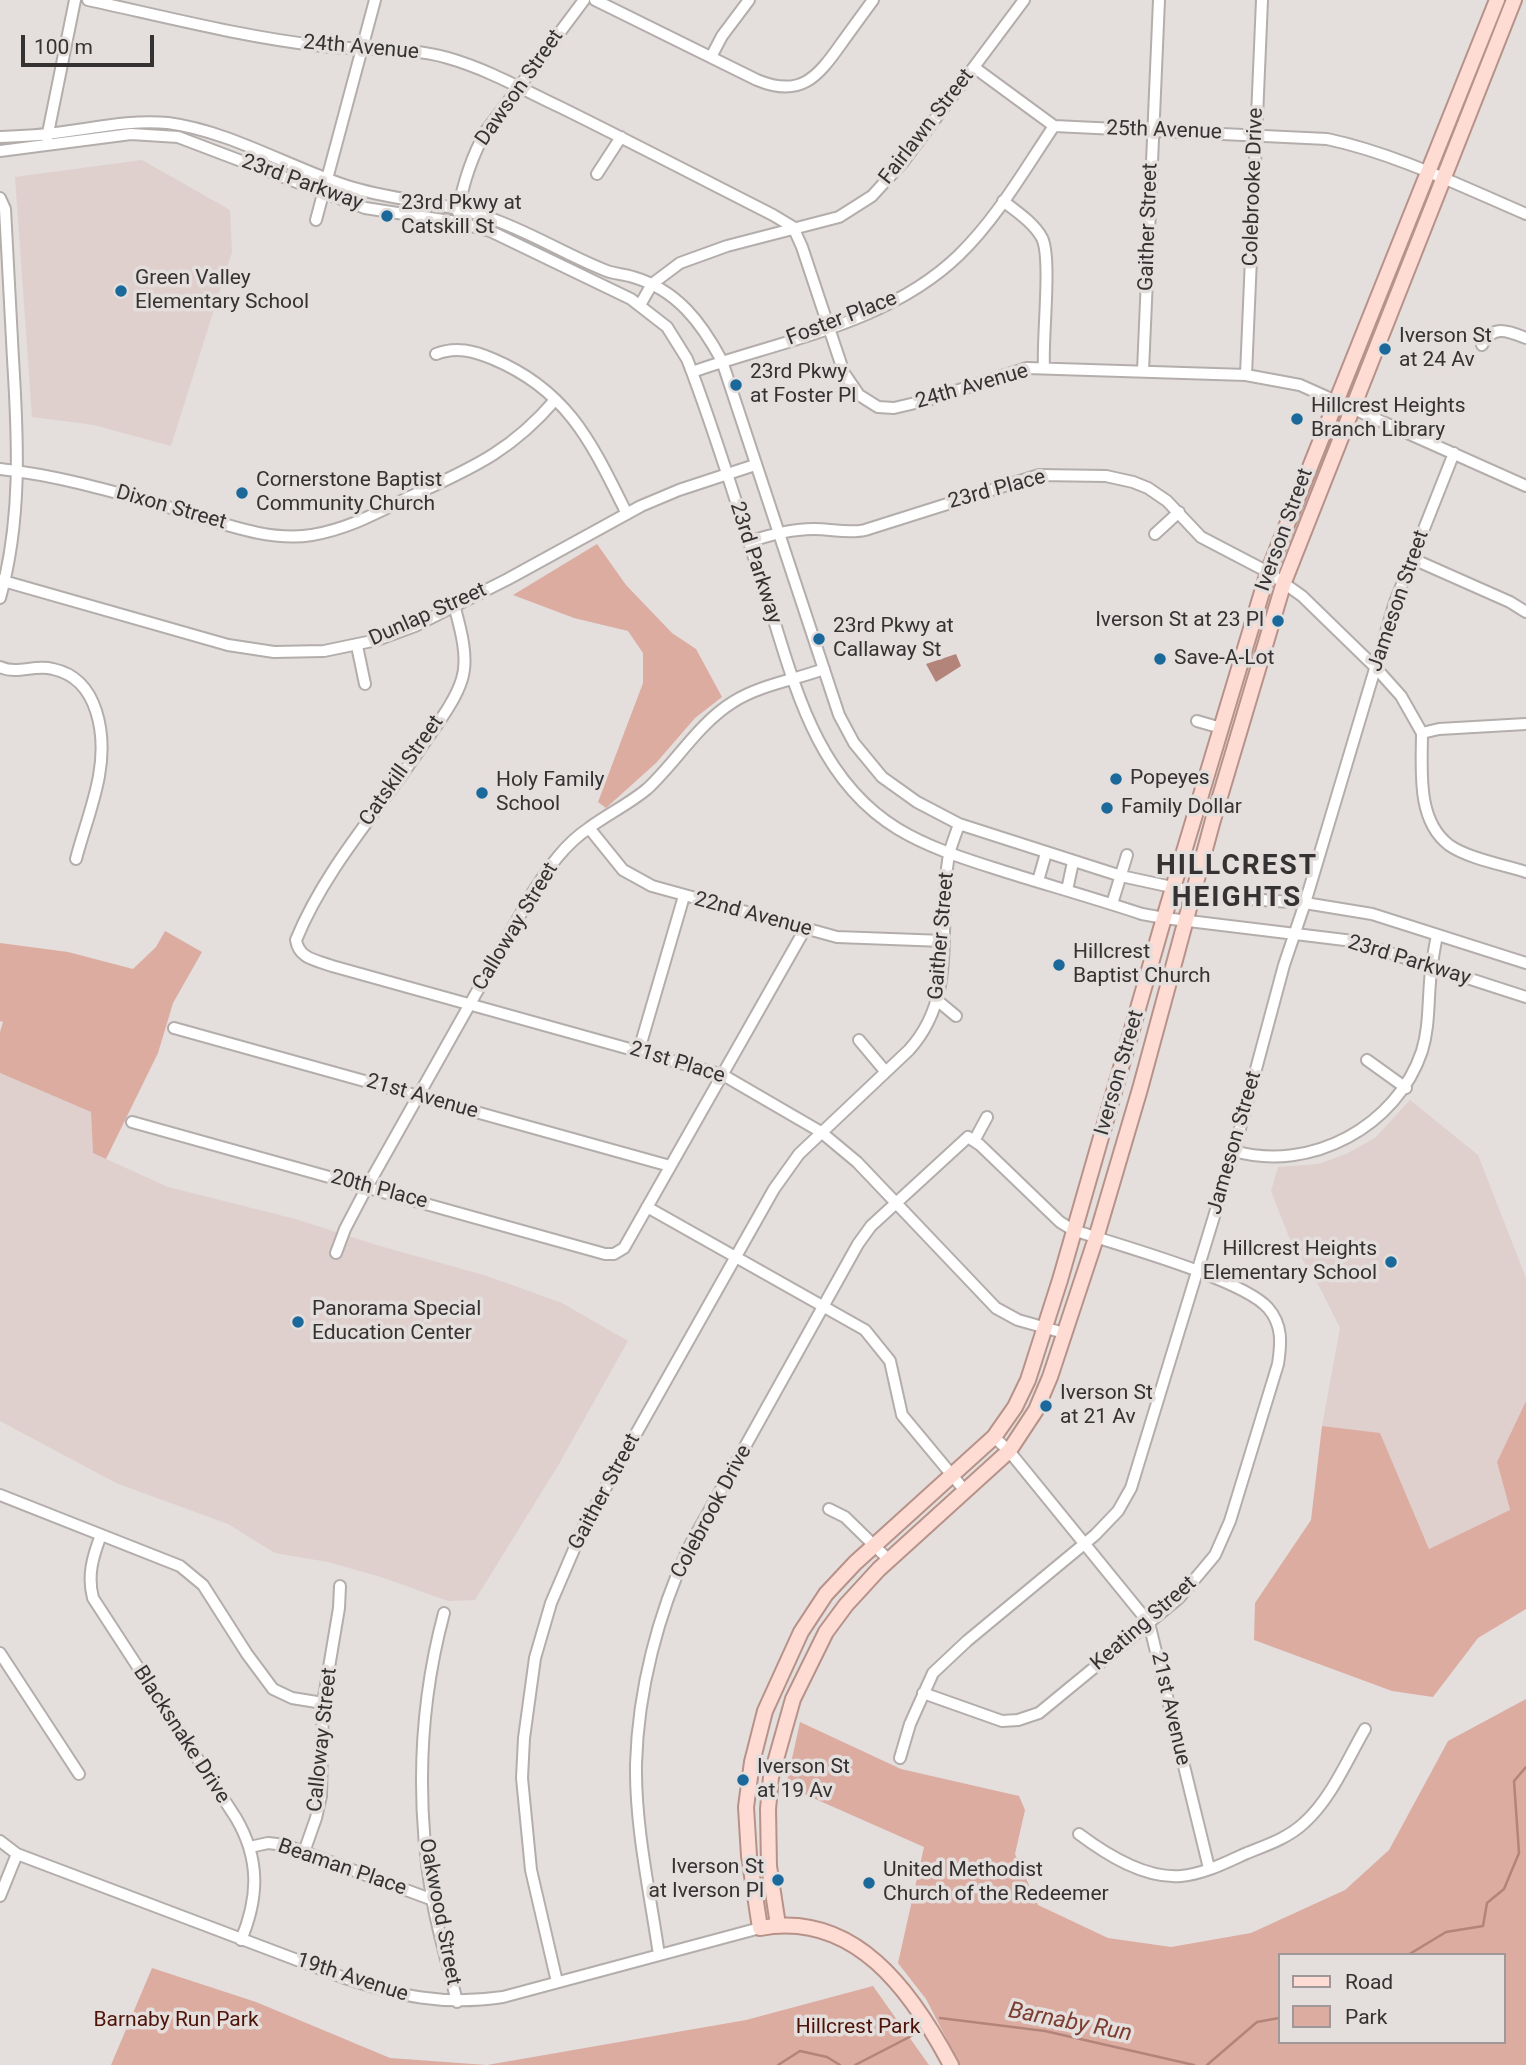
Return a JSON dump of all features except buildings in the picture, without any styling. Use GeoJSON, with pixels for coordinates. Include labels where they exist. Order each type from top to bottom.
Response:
{"type":"FeatureCollection","features":[{"type":"Feature","properties":{"kind":"main road","name":"Iverson Street"},"geometry":{"type":"LineString","coordinates":[[778,1924],[769,1866],[768,1810],[771,1777],[786,1721],[801,1681],[826,1632],[855,1594],[1009,1451],[1036,1410],[1050,1377],[1096,1238],[1284,582],[1351,408],[1497,0]]}},
{"type":"Feature","properties":{"kind":"main road","name":"Iverson Street"},"geometry":{"type":"LineString","coordinates":[[760,1928],[749,1856],[746,1807],[752,1762],[765,1711],[787,1658],[812,1614],[840,1578],[994,1437],[1015,1407],[1023,1389],[1045,1328],[1268,572],[1334,401],[1514,0]]}},
{"type":"Feature","properties":{"kind":"main road"},"geometry":{"type":"LineString","coordinates":[[760,1928],[778,1924],[800,1925],[834,1936],[882,1965],[912,2000],[951,2065]]}},
{"type":"Feature","properties":{"kind":"street"},"geometry":{"type":"LineString","coordinates":[[46,146],[75,0]]}},
{"type":"Feature","properties":{"kind":"street","name":"24th Avenue"},"geometry":{"type":"LineString","coordinates":[[88,0],[323,47],[362,47],[447,57],[518,87],[621,137],[793,227],[850,384],[862,398],[878,407],[909,405],[1013,372],[1044,367],[1246,375],[1300,385],[1526,486]]}},
{"type":"Feature","properties":{"kind":"street"},"geometry":{"type":"LineString","coordinates":[[316,220],[374,0]]}},
{"type":"Feature","properties":{"kind":"street","name":"Dawson Street"},"geometry":{"type":"LineString","coordinates":[[456,222],[476,149],[518,87],[584,0]]}},
{"type":"Feature","properties":{"kind":"street"},"geometry":{"type":"LineString","coordinates":[[595,0],[746,75],[775,87],[789,88],[813,79],[823,69],[873,0]]}},
{"type":"Feature","properties":{"kind":"street"},"geometry":{"type":"LineString","coordinates":[[711,57],[722,36],[749,0]]}},
{"type":"Feature","properties":{"kind":"street","name":"Fairlawn Street"},"geometry":{"type":"LineString","coordinates":[[652,284],[666,272],[692,258],[793,227],[839,217],[872,196],[904,162],[1024,0]]}},
{"type":"Feature","properties":{"kind":"street","name":"Gaither Street"},"geometry":{"type":"LineString","coordinates":[[1143,371],[1159,0]]}},
{"type":"Feature","properties":{"kind":"street","name":"Colebrooke Drive"},"geometry":{"type":"LineString","coordinates":[[1246,375],[1262,0]]}},
{"type":"Feature","properties":{"kind":"street"},"geometry":{"type":"LineString","coordinates":[[975,68],[1055,125]]}},
{"type":"Feature","properties":{"kind":"street","name":"23rd Parkway"},"geometry":{"type":"LineString","coordinates":[[0,137],[48,134],[124,123],[151,122],[189,126],[371,193],[458,208],[515,227],[608,272],[632,276],[652,284],[672,295],[694,316],[722,361],[843,723],[874,768],[898,790],[959,824],[1121,876],[1174,889],[1258,901],[1305,903],[1372,914],[1526,963]]}},
{"type":"Feature","properties":{"kind":"street","name":"25th Avenue"},"geometry":{"type":"LineString","coordinates":[[1055,125],[1255,134],[1337,141],[1435,176],[1526,214]]}},
{"type":"Feature","properties":{"kind":"street","name":"Foster Place"},"geometry":{"type":"LineString","coordinates":[[692,372],[829,327],[891,303],[924,284],[960,254],[1003,201],[1055,125]]}},
{"type":"Feature","properties":{"kind":"street","name":"23rd Parkway"},"geometry":{"type":"LineString","coordinates":[[0,151],[131,134],[178,136],[365,208],[456,222],[490,231],[640,305],[667,327],[692,372],[793,681],[814,736],[826,757],[856,796],[898,829],[949,854],[1164,918],[1353,941],[1526,996]]}},
{"type":"Feature","properties":{"kind":"street"},"geometry":{"type":"LineString","coordinates":[[597,174],[621,137]]}},
{"type":"Feature","properties":{"kind":"street"},"geometry":{"type":"LineString","coordinates":[[0,198],[5,209],[18,430],[18,471],[12,531],[0,598]]}},
{"type":"Feature","properties":{"kind":"street"},"geometry":{"type":"LineString","coordinates":[[1003,201],[1040,233],[1045,244],[1044,367]]}},
{"type":"Feature","properties":{"kind":"street"},"geometry":{"type":"LineString","coordinates":[[640,305],[652,284]]}},
{"type":"Feature","properties":{"kind":"street"},"geometry":{"type":"LineString","coordinates":[[1482,345],[1487,336],[1496,330],[1526,338]]}},
{"type":"Feature","properties":{"kind":"street"},"geometry":{"type":"LineString","coordinates":[[436,354],[448,349],[479,353],[511,366],[535,381],[580,425],[628,513]]}},
{"type":"Feature","properties":{"kind":"street"},"geometry":{"type":"LineString","coordinates":[[0,360],[13,359]]}},
{"type":"Feature","properties":{"kind":"street","name":"Dixon Street"},"geometry":{"type":"LineString","coordinates":[[0,469],[61,477],[245,529],[282,536],[310,536],[359,523],[457,475],[513,442],[532,426],[555,400]]}},
{"type":"Feature","properties":{"kind":"street","name":"Jameson Street"},"geometry":{"type":"LineString","coordinates":[[900,1758],[923,1693],[933,1674],[947,1658],[1110,1521],[1131,1488],[1234,1151],[1294,935],[1395,602],[1454,453]]}},
{"type":"Feature","properties":{"kind":"street","name":"Dunlap Street"},"geometry":{"type":"LineString","coordinates":[[2,580],[249,650],[303,653],[356,646],[415,626],[628,513],[678,490],[755,465]]}},
{"type":"Feature","properties":{"kind":"street","name":"23rd Place"},"geometry":{"type":"LineString","coordinates":[[748,542],[778,532],[808,529],[849,532],[865,530],[1039,475],[1106,476],[1149,488],[1180,512],[1201,537],[1268,572],[1302,596],[1375,667],[1408,705],[1422,733],[1423,793],[1431,819],[1448,844],[1526,872]]}},
{"type":"Feature","properties":{"kind":"street"},"geometry":{"type":"LineString","coordinates":[[1155,534],[1180,512]]}},
{"type":"Feature","properties":{"kind":"street"},"geometry":{"type":"LineString","coordinates":[[1413,559],[1510,602],[1526,612]]}},
{"type":"Feature","properties":{"kind":"street","name":"Catskill Street"},"geometry":{"type":"LineString","coordinates":[[302,927],[350,846],[411,762],[457,691],[464,672],[464,658],[454,605]]}},
{"type":"Feature","properties":{"kind":"street"},"geometry":{"type":"LineString","coordinates":[[356,646],[365,684]]}},
{"type":"Feature","properties":{"kind":"street"},"geometry":{"type":"LineString","coordinates":[[0,667],[13,672],[52,668],[78,682],[93,698],[102,759],[76,859]]}},
{"type":"Feature","properties":{"kind":"street","name":"Calloway Street"},"geometry":{"type":"LineString","coordinates":[[336,1253],[345,1229],[469,1005],[546,873],[571,842],[646,789],[719,712],[750,692],[793,681],[824,669]]}},
{"type":"Feature","properties":{"kind":"street"},"geometry":{"type":"LineString","coordinates":[[1197,721],[1221,728]]}},
{"type":"Feature","properties":{"kind":"street"},"geometry":{"type":"LineString","coordinates":[[1422,733],[1439,729],[1526,724]]}},
{"type":"Feature","properties":{"kind":"street","name":"Gaither Street"},"geometry":{"type":"LineString","coordinates":[[557,1982],[531,1870],[522,1778],[524,1738],[535,1658],[551,1603],[584,1527],[785,1171],[821,1132],[920,1038],[932,1017],[941,985],[949,854],[959,824]]}},
{"type":"Feature","properties":{"kind":"street","name":"22nd Avenue"},"geometry":{"type":"LineString","coordinates":[[589,828],[623,870],[652,886],[805,929],[854,939],[944,941]]}},
{"type":"Feature","properties":{"kind":"street"},"geometry":{"type":"LineString","coordinates":[[1038,881],[1046,853]]}},
{"type":"Feature","properties":{"kind":"street"},"geometry":{"type":"LineString","coordinates":[[1112,904],[1128,855]]}},
{"type":"Feature","properties":{"kind":"street"},"geometry":{"type":"LineString","coordinates":[[1067,890],[1073,862]]}},
{"type":"Feature","properties":{"kind":"street"},"geometry":{"type":"LineString","coordinates":[[639,1050],[684,896]]}},
{"type":"Feature","properties":{"kind":"street","name":"21st Place"},"geometry":{"type":"LineString","coordinates":[[302,927],[296,943],[300,953],[306,957],[723,1075],[821,1132],[857,1162],[996,1308],[1018,1320],[1064,1333]]}},
{"type":"Feature","properties":{"kind":"street"},"geometry":{"type":"LineString","coordinates":[[805,929],[647,1207],[863,1328],[881,1348],[893,1370],[897,1401],[902,1415],[966,1492]]}},
{"type":"Feature","properties":{"kind":"street"},"geometry":{"type":"LineString","coordinates":[[1234,1151],[1252,1156],[1304,1154],[1349,1137],[1382,1114],[1406,1088],[1422,1052],[1426,1034],[1431,965],[1437,935]]}},
{"type":"Feature","properties":{"kind":"street"},"geometry":{"type":"LineString","coordinates":[[937,1001],[956,1016]]}},
{"type":"Feature","properties":{"kind":"street","name":"21st Avenue"},"geometry":{"type":"LineString","coordinates":[[174,1028],[670,1166]]}},
{"type":"Feature","properties":{"kind":"street"},"geometry":{"type":"LineString","coordinates":[[859,1040],[885,1072]]}},
{"type":"Feature","properties":{"kind":"street"},"geometry":{"type":"LineString","coordinates":[[1367,1060],[1406,1088]]}},
{"type":"Feature","properties":{"kind":"street","name":"Colebrook Drive"},"geometry":{"type":"LineString","coordinates":[[659,1955],[640,1820],[636,1766],[639,1719],[648,1667],[678,1569],[858,1244],[896,1202],[971,1138],[987,1117]]}},
{"type":"Feature","properties":{"kind":"street","name":"20th Place"},"geometry":{"type":"LineString","coordinates":[[132,1122],[605,1254],[614,1254],[624,1248],[647,1207]]}},
{"type":"Feature","properties":{"kind":"street"},"geometry":{"type":"LineString","coordinates":[[971,1138],[1060,1222],[1073,1230],[1196,1272]]}},
{"type":"Feature","properties":{"kind":"street","name":"Keating Street"},"geometry":{"type":"LineString","coordinates":[[923,1693],[995,1719],[1008,1721],[1039,1713],[1179,1598],[1215,1555],[1230,1521],[1274,1376],[1281,1344],[1280,1331],[1268,1307],[1248,1293],[1196,1272]]}},
{"type":"Feature","properties":{"kind":"street","name":"21st Avenue"},"geometry":{"type":"LineString","coordinates":[[994,1437],[1009,1451],[1149,1623],[1209,1868]]}},
{"type":"Feature","properties":{"kind":"street"},"geometry":{"type":"LineString","coordinates":[[0,1495],[172,1561],[188,1571],[203,1585],[272,1689],[292,1698],[323,1703]]}},
{"type":"Feature","properties":{"kind":"street"},"geometry":{"type":"LineString","coordinates":[[829,1509],[845,1517],[889,1560]]}},
{"type":"Feature","properties":{"kind":"street","name":"Blacksnake Drive"},"geometry":{"type":"LineString","coordinates":[[102,1535],[91,1566],[93,1598],[236,1818],[250,1847],[255,1877],[254,1899],[242,1940]]}},
{"type":"Feature","properties":{"kind":"street","name":"Calloway Street"},"geometry":{"type":"LineString","coordinates":[[304,1852],[316,1818],[320,1796],[323,1703],[339,1608],[340,1586]]}},
{"type":"Feature","properties":{"kind":"street","name":"Oakwood Street"},"geometry":{"type":"LineString","coordinates":[[444,1614],[435,1644],[423,1731],[424,1833],[433,1900],[457,2002]]}},
{"type":"Feature","properties":{"kind":"street"},"geometry":{"type":"LineString","coordinates":[[0,1653],[79,1774]]}},
{"type":"Feature","properties":{"kind":"street"},"geometry":{"type":"LineString","coordinates":[[1079,1834],[1100,1850],[1142,1870],[1172,1876],[1209,1868],[1282,1839],[1303,1824],[1322,1802],[1365,1729]]}},
{"type":"Feature","properties":{"kind":"street","name":"19th Avenue"},"geometry":{"type":"LineString","coordinates":[[0,1841],[17,1854],[242,1940],[382,1990],[416,1999],[457,2002],[503,1997],[760,1928]]}},
{"type":"Feature","properties":{"kind":"street","name":"Beaman Place"},"geometry":{"type":"LineString","coordinates":[[250,1847],[275,1843],[433,1900]]}},
{"type":"Feature","properties":{"kind":"street"},"geometry":{"type":"LineString","coordinates":[[0,1896],[17,1854]]}},
{"type":"Feature","properties":{"kind":"shaded area","name":"Green Valley Elementary School"},"geometry":{"type":"Polygon","coordinates":[[[142,160],[230,210],[232,252],[171,446],[94,425],[32,417],[15,177],[142,160]]]}},
{"type":"Feature","properties":{"kind":"shaded area"},"geometry":{"type":"Polygon","coordinates":[[[956,654],[961,666],[936,682],[926,664],[956,654]]]}},
{"type":"Feature","properties":{"kind":"shaded area","name":"Panorama Special Education Center"},"geometry":{"type":"Polygon","coordinates":[[[0,1073],[91,1112],[93,1153],[168,1187],[299,1220],[487,1276],[562,1303],[628,1341],[559,1464],[475,1600],[448,1601],[381,1577],[328,1562],[275,1553],[228,1524],[116,1483],[0,1421],[0,1073]]]}},
{"type":"Feature","properties":{"kind":"shaded area"},"geometry":{"type":"Polygon","coordinates":[[[1410,1100],[1478,1155],[1526,1278],[1526,1401],[1497,1462],[1510,1511],[1429,1549],[1380,1434],[1322,1426],[1340,1328],[1320,1288],[1289,1237],[1271,1191],[1278,1167],[1319,1164],[1346,1154],[1375,1138],[1410,1100]]]}},
{"type":"Feature","properties":{"kind":"green space"},"geometry":{"type":"Polygon","coordinates":[[[597,544],[626,585],[672,633],[696,649],[722,697],[695,718],[656,763],[606,808],[598,802],[643,683],[643,653],[628,631],[574,618],[513,595],[597,544]]]}},
{"type":"Feature","properties":{"kind":"green space"},"geometry":{"type":"Polygon","coordinates":[[[165,931],[202,952],[173,1003],[158,1053],[106,1159],[93,1153],[91,1112],[0,1073],[0,1032],[3,1022],[0,1021],[0,943],[68,952],[133,969],[156,947],[165,931]]]}},
{"type":"Feature","properties":{"kind":"green space"},"geometry":{"type":"Polygon","coordinates":[[[1526,1401],[1526,1609],[1478,1638],[1433,1697],[1392,1691],[1254,1640],[1255,1603],[1311,1520],[1322,1426],[1380,1433],[1429,1549],[1510,1510],[1497,1462],[1526,1401]]]}},
{"type":"Feature","properties":{"kind":"green space"},"geometry":{"type":"Polygon","coordinates":[[[1526,1699],[1526,2065],[960,2065],[926,1999],[898,1963],[924,1847],[786,1786],[800,1722],[901,1769],[1019,1796],[1025,1810],[1015,1854],[1038,1905],[1108,1938],[1171,1947],[1251,1933],[1345,1890],[1389,1850],[1448,1741],[1526,1699]]]}},
{"type":"Feature","properties":{"kind":"green space","name":"Barnaby Run Park"},"geometry":{"type":"Polygon","coordinates":[[[152,1968],[256,2002],[390,2058],[487,2065],[111,2065],[152,1968]]]}},
{"type":"Feature","properties":{"kind":"green space","name":"Hillcrest Park"},"geometry":{"type":"Polygon","coordinates":[[[873,1986],[929,2065],[487,2065],[746,2020],[873,1986]]]}},
{"type":"Feature","properties":{"kind":"waterway","name":"Barnaby Run"},"geometry":{"type":"LineString","coordinates":[[1411,1953],[1446,1932],[1483,1926],[1487,1903],[1504,1889],[1519,1853],[1514,1781],[1526,1767]]}},
{"type":"Feature","properties":{"kind":"waterway","name":"Barnaby Run"},"geometry":{"type":"LineString","coordinates":[[940,2018],[1045,2031],[1194,2065]]}},
{"type":"Feature","properties":{"kind":"waterway","name":"Barnaby Run"},"geometry":{"type":"LineString","coordinates":[[1207,2065],[1257,2022],[1278,2018]]}},
{"type":"Feature","properties":{"kind":"waterway","name":"Barnaby Run"},"geometry":{"type":"LineString","coordinates":[[855,2065],[921,2031]]}},
{"type":"Feature","properties":{"kind":"waterway","name":"Barnaby Run"},"geometry":{"type":"LineString","coordinates":[[778,2065],[800,2051],[827,2057],[840,2065]]}},
{"type":"Feature","properties":{"kind":"place","name":"23rd Pkwy at Catskill St"},"geometry":{"type":"Point","coordinates":[387,216]}},
{"type":"Feature","properties":{"kind":"place","name":"Green Valley Elementary School"},"geometry":{"type":"Point","coordinates":[121,291]}},
{"type":"Feature","properties":{"kind":"place","name":"Iverson St at 24 Av"},"geometry":{"type":"Point","coordinates":[1385,349]}},
{"type":"Feature","properties":{"kind":"place","name":"23rd Pkwy at Foster Pl"},"geometry":{"type":"Point","coordinates":[736,385]}},
{"type":"Feature","properties":{"kind":"place","name":"Hillcrest Heights Branch Library"},"geometry":{"type":"Point","coordinates":[1297,419]}},
{"type":"Feature","properties":{"kind":"place","name":"Cornerstone Baptist Community Church"},"geometry":{"type":"Point","coordinates":[242,493]}},
{"type":"Feature","properties":{"kind":"place","name":"Iverson St at 23 Pl"},"geometry":{"type":"Point","coordinates":[1278,621]}},
{"type":"Feature","properties":{"kind":"place","name":"23rd Pkwy at Callaway St"},"geometry":{"type":"Point","coordinates":[819,639]}},
{"type":"Feature","properties":{"kind":"place","name":"Save-A-Lot"},"geometry":{"type":"Point","coordinates":[1160,659]}},
{"type":"Feature","properties":{"kind":"place","name":"Popeyes"},"geometry":{"type":"Point","coordinates":[1116,779]}},
{"type":"Feature","properties":{"kind":"place","name":"Holy Family School"},"geometry":{"type":"Point","coordinates":[482,793]}},
{"type":"Feature","properties":{"kind":"place","name":"Family Dollar"},"geometry":{"type":"Point","coordinates":[1107,808]}},
{"type":"Feature","properties":{"kind":"place","name":"Hillcrest Baptist Church"},"geometry":{"type":"Point","coordinates":[1059,965]}},
{"type":"Feature","properties":{"kind":"place","name":"Hillcrest Heights Elementary School"},"geometry":{"type":"Point","coordinates":[1391,1262]}},
{"type":"Feature","properties":{"kind":"place","name":"Panorama Special Education Center"},"geometry":{"type":"Point","coordinates":[298,1322]}},
{"type":"Feature","properties":{"kind":"place","name":"Iverson St at 21 Av"},"geometry":{"type":"Point","coordinates":[1046,1406]}},
{"type":"Feature","properties":{"kind":"place","name":"Iverson St at 19 Av"},"geometry":{"type":"Point","coordinates":[743,1780]}},
{"type":"Feature","properties":{"kind":"place","name":"Iverson St at Iverson Pl"},"geometry":{"type":"Point","coordinates":[778,1880]}},
{"type":"Feature","properties":{"kind":"place","name":"United Methodist Church of the Redeemer"},"geometry":{"type":"Point","coordinates":[869,1883]}},
{"type":"Feature","properties":{"kind":"district","name":"HILLCREST HEIGHTS"},"geometry":{"type":"Point","coordinates":[1237,883]}}]}
